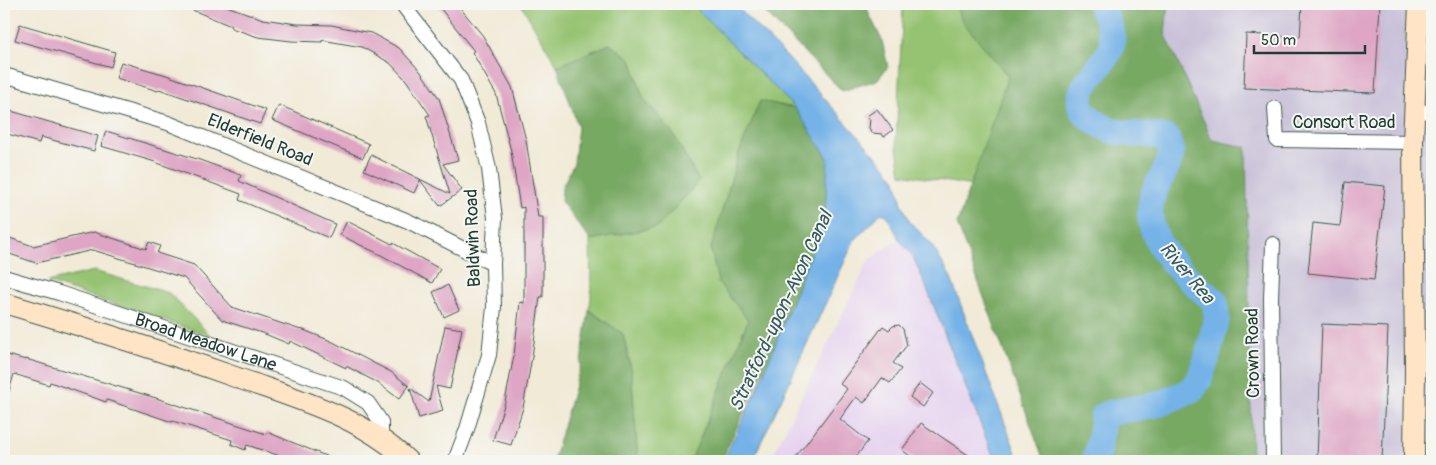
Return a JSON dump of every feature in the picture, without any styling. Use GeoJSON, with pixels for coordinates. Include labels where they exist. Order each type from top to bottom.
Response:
{"type":"FeatureCollection","features":[{"type":"Feature","properties":{"kind":"street","name":"Baldwin Road"},"geometry":{"type":"LineString","coordinates":[[402,4],[461,80],[478,123],[489,169],[495,218],[494,307],[489,355],[468,429],[455,461]]}},
{"type":"Feature","properties":{"kind":"street"},"geometry":{"type":"LineString","coordinates":[[1414,461],[1413,142],[1423,111],[1419,4]]}},
{"type":"Feature","properties":{"kind":"street","name":"Elderfield Road"},"geometry":{"type":"LineString","coordinates":[[4,75],[168,123],[408,221],[493,264]]}},
{"type":"Feature","properties":{"kind":"street","name":"Consort Road"},"geometry":{"type":"LineString","coordinates":[[1275,108],[1277,140],[1413,142]]}},
{"type":"Feature","properties":{"kind":"street","name":"Crown Road"},"geometry":{"type":"LineString","coordinates":[[1273,244],[1271,298],[1273,461]]}},
{"type":"Feature","properties":{"kind":"street","name":"Broad Meadow Lane"},"geometry":{"type":"LineString","coordinates":[[4,277],[68,296],[344,388],[368,403],[381,422],[381,438]]}},
{"type":"Feature","properties":{"kind":"street","name":"Broad Meadow Lane"},"geometry":{"type":"LineString","coordinates":[[4,303],[154,349],[289,396],[348,419],[381,438],[408,461]]}},
{"type":"Feature","properties":{"kind":"shaded area"},"geometry":{"type":"Polygon","coordinates":[[[1168,4],[1432,4],[1432,461],[1252,461],[1246,147],[1212,140],[1165,33],[1168,4]]]}},
{"type":"Feature","properties":{"kind":"shaded area"},"geometry":{"type":"Polygon","coordinates":[[[899,239],[912,255],[923,279],[995,461],[770,461],[869,260],[899,239]]]}},
{"type":"Feature","properties":{"kind":"green space"},"geometry":{"type":"Polygon","coordinates":[[[521,4],[692,4],[795,108],[760,101],[739,153],[711,249],[718,282],[748,320],[691,461],[638,461],[631,369],[623,334],[589,310],[591,298],[590,240],[657,227],[672,132],[643,98],[631,59],[610,44],[557,66],[521,4]]]}},
{"type":"Feature","properties":{"kind":"green space"},"geometry":{"type":"Polygon","coordinates":[[[757,4],[868,4],[868,12],[882,40],[888,67],[877,80],[842,91],[757,4]]]}},
{"type":"Feature","properties":{"kind":"green space"},"geometry":{"type":"Polygon","coordinates":[[[903,4],[1135,4],[1039,197],[901,174],[896,141],[903,4]]]}},
{"type":"Feature","properties":{"kind":"green space"},"geometry":{"type":"Polygon","coordinates":[[[956,4],[1168,4],[1165,33],[1212,140],[1246,147],[1252,461],[1044,461],[957,224],[1008,76],[962,21],[956,4]]]}},
{"type":"Feature","properties":{"kind":"green space"},"geometry":{"type":"Polygon","coordinates":[[[610,44],[631,59],[643,98],[672,132],[699,181],[658,227],[590,240],[561,201],[562,187],[574,163],[578,126],[557,66],[610,44]]]}},
{"type":"Feature","properties":{"kind":"green space"},"geometry":{"type":"Polygon","coordinates":[[[760,101],[795,108],[828,158],[825,217],[771,354],[721,461],[691,461],[748,320],[718,282],[711,249],[739,153],[760,101]]]}},
{"type":"Feature","properties":{"kind":"green space"},"geometry":{"type":"Polygon","coordinates":[[[94,271],[169,293],[211,336],[47,282],[94,271]]]}},
{"type":"Feature","properties":{"kind":"green space"},"geometry":{"type":"Polygon","coordinates":[[[589,310],[623,334],[631,369],[638,461],[553,461],[580,368],[589,310]]]}},
{"type":"Feature","properties":{"kind":"water"},"geometry":{"type":"Polygon","coordinates":[[[692,4],[734,4],[787,57],[896,180],[902,204],[910,222],[931,244],[950,276],[1019,461],[995,461],[912,255],[899,239],[887,215],[881,213],[854,241],[752,461],[723,461],[760,383],[825,217],[828,158],[795,108],[692,4]]]}},
{"type":"Feature","properties":{"kind":"building"},"geometry":{"type":"Polygon","coordinates":[[[178,4],[221,4],[263,19],[297,24],[331,25],[371,33],[399,48],[420,71],[439,98],[458,160],[443,164],[462,190],[440,206],[420,180],[414,193],[364,170],[371,155],[450,194],[426,116],[430,115],[406,80],[390,63],[362,47],[322,40],[322,42],[291,41],[258,37],[231,28],[231,26],[178,4]]]}},
{"type":"Feature","properties":{"kind":"building"},"geometry":{"type":"Polygon","coordinates":[[[437,4],[457,4],[483,36],[512,87],[526,140],[538,217],[543,217],[543,297],[540,297],[523,408],[511,445],[493,440],[505,402],[514,355],[520,302],[524,303],[524,207],[520,208],[511,151],[496,94],[472,52],[474,51],[437,4]]]}},
{"type":"Feature","properties":{"kind":"building"},"geometry":{"type":"Polygon","coordinates":[[[1302,4],[1380,4],[1375,93],[1244,88],[1246,34],[1300,37],[1302,4]]]}},
{"type":"Feature","properties":{"kind":"building"},"geometry":{"type":"Polygon","coordinates":[[[20,24],[115,52],[111,67],[15,40],[20,24]]]}},
{"type":"Feature","properties":{"kind":"building"},"geometry":{"type":"Polygon","coordinates":[[[121,62],[163,74],[266,110],[260,124],[159,89],[158,91],[116,78],[121,62]]]}},
{"type":"Feature","properties":{"kind":"building"},"geometry":{"type":"Polygon","coordinates":[[[279,105],[369,144],[363,158],[272,120],[279,105]]]}},
{"type":"Feature","properties":{"kind":"building"},"geometry":{"type":"Polygon","coordinates":[[[4,109],[98,136],[94,151],[41,137],[39,143],[4,133],[4,109]]]}},
{"type":"Feature","properties":{"kind":"building"},"geometry":{"type":"Polygon","coordinates":[[[877,109],[893,130],[884,137],[882,134],[872,133],[869,128],[870,119],[867,116],[877,109]]]}},
{"type":"Feature","properties":{"kind":"building"},"geometry":{"type":"Polygon","coordinates":[[[106,131],[197,159],[241,175],[239,181],[335,224],[329,238],[239,200],[241,194],[152,161],[101,146],[106,131]]]}},
{"type":"Feature","properties":{"kind":"building"},"geometry":{"type":"Polygon","coordinates":[[[1345,182],[1385,186],[1374,280],[1308,273],[1313,223],[1340,226],[1345,182]]]}},
{"type":"Feature","properties":{"kind":"building"},"geometry":{"type":"Polygon","coordinates":[[[347,221],[393,243],[440,269],[432,283],[340,235],[347,221]]]}},
{"type":"Feature","properties":{"kind":"building"},"geometry":{"type":"Polygon","coordinates":[[[94,232],[146,249],[149,242],[160,246],[157,253],[194,265],[232,307],[301,329],[331,341],[391,372],[409,386],[399,399],[378,383],[346,366],[346,368],[290,341],[289,344],[222,320],[184,278],[93,250],[36,263],[4,252],[7,237],[33,246],[94,232]]]}},
{"type":"Feature","properties":{"kind":"building"},"geometry":{"type":"Polygon","coordinates":[[[448,285],[459,310],[444,317],[433,292],[448,285]]]}},
{"type":"Feature","properties":{"kind":"building"},"geometry":{"type":"Polygon","coordinates":[[[1322,324],[1388,327],[1382,461],[1317,461],[1322,324]]]}},
{"type":"Feature","properties":{"kind":"building"},"geometry":{"type":"Polygon","coordinates":[[[899,325],[903,329],[907,345],[893,363],[901,369],[890,383],[882,378],[864,403],[856,397],[840,419],[868,441],[853,461],[793,461],[847,389],[840,384],[883,326],[889,330],[893,326],[899,325]]]}},
{"type":"Feature","properties":{"kind":"building"},"geometry":{"type":"Polygon","coordinates":[[[445,326],[462,329],[450,389],[436,386],[443,411],[419,418],[410,388],[429,402],[445,326]]]}},
{"type":"Feature","properties":{"kind":"building"},"geometry":{"type":"Polygon","coordinates":[[[4,354],[156,398],[266,434],[267,432],[338,461],[295,461],[247,445],[245,450],[231,444],[232,440],[107,400],[106,402],[50,382],[49,385],[14,374],[7,398],[4,397],[4,354]]]}},
{"type":"Feature","properties":{"kind":"building"},"geometry":{"type":"Polygon","coordinates":[[[920,383],[933,393],[923,407],[910,397],[920,383]]]}},
{"type":"Feature","properties":{"kind":"building"},"geometry":{"type":"Polygon","coordinates":[[[921,423],[977,461],[917,461],[902,450],[921,423]]]}},
{"type":"Feature","properties":{"kind":"waterway","name":"River Rea"},"geometry":{"type":"LineString","coordinates":[[1094,461],[1099,445],[1103,416],[1113,412],[1160,404],[1193,389],[1199,380],[1207,358],[1217,318],[1215,301],[1190,280],[1166,254],[1157,240],[1152,224],[1150,209],[1154,192],[1171,155],[1167,138],[1110,130],[1090,118],[1082,109],[1080,100],[1082,91],[1108,54],[1112,44],[1107,18],[1100,4]]}},
{"type":"Feature","properties":{"kind":"water label","name":"Stratford-upon-Avon Canal"},"geometry":{"type":"Point","coordinates":[781,311]}}]}
